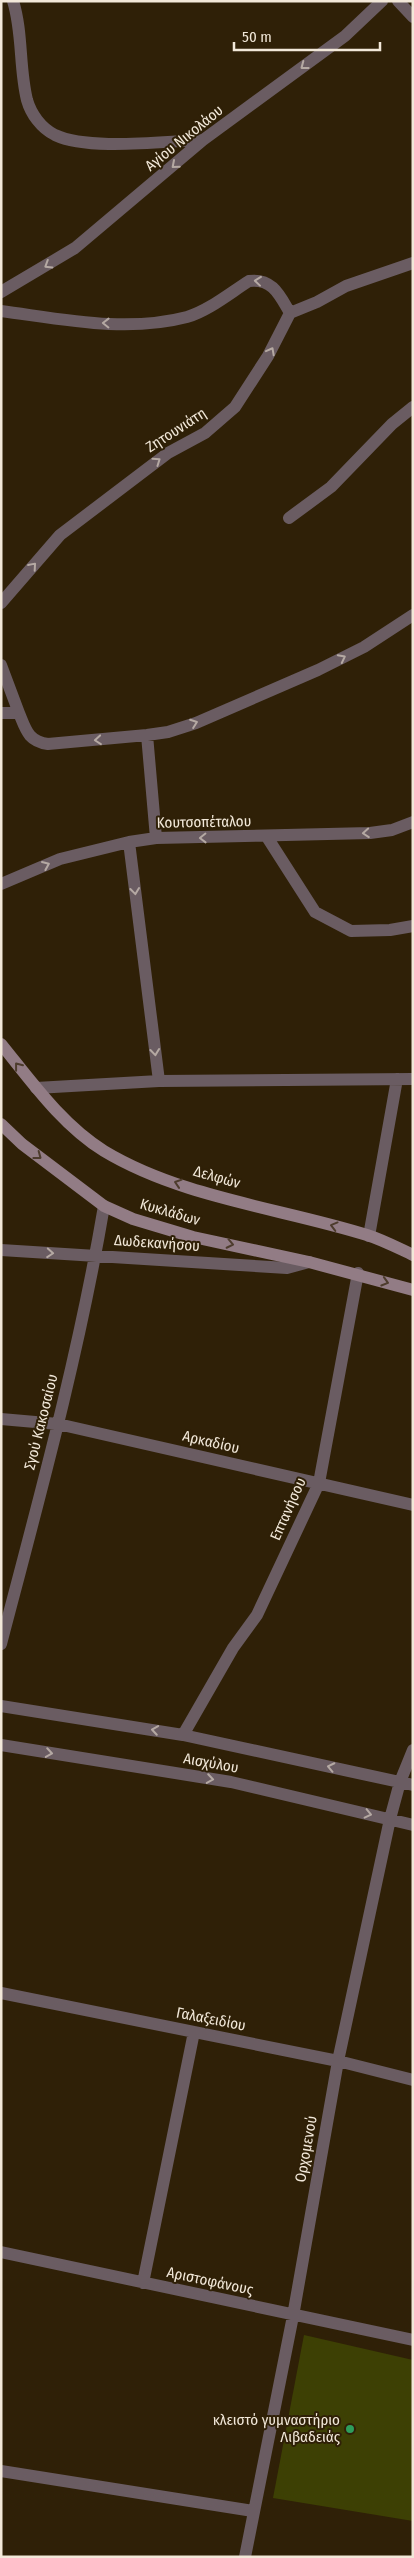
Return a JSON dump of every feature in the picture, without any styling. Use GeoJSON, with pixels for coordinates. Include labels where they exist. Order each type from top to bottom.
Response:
{"type":"FeatureCollection","features":[{"type":"Feature","properties":{"kind":"main road","name":"Δελφών"},"geometry":{"type":"LineString","coordinates":[[1,1044],[36,1088],[69,1122],[102,1150],[144,1171],[200,1190],[369,1236],[413,1255]]}},
{"type":"Feature","properties":{"kind":"main road","name":"Κυκλάδων"},"geometry":{"type":"LineString","coordinates":[[1,1124],[22,1144],[104,1206],[133,1219],[193,1236],[358,1273]]}},
{"type":"Feature","properties":{"kind":"main road"},"geometry":{"type":"LineString","coordinates":[[358,1273],[413,1290]]}},
{"type":"Feature","properties":{"kind":"street"},"geometry":{"type":"LineString","coordinates":[[13,1],[19,20],[27,100],[36,120],[55,134],[83,142],[203,140]]}},
{"type":"Feature","properties":{"kind":"street","name":"Αγίου Νικολάου"},"geometry":{"type":"LineString","coordinates":[[1,292],[75,248],[203,140],[345,36],[382,1]]}},
{"type":"Feature","properties":{"kind":"street"},"geometry":{"type":"LineString","coordinates":[[398,1],[413,17]]}},
{"type":"Feature","properties":{"kind":"street"},"geometry":{"type":"LineString","coordinates":[[1,311],[97,323],[146,324],[188,316],[249,280],[257,280],[268,282],[277,290],[290,313],[317,302],[346,286],[413,263]]}},
{"type":"Feature","properties":{"kind":"street","name":"Ζητουνιάτη"},"geometry":{"type":"LineString","coordinates":[[1,603],[60,535],[168,453],[205,433],[235,407],[268,356],[290,313]]}},
{"type":"Feature","properties":{"kind":"street"},"geometry":{"type":"LineString","coordinates":[[289,518],[331,487],[392,424],[413,407]]}},
{"type":"Feature","properties":{"kind":"street"},"geometry":{"type":"LineString","coordinates":[[1,665],[28,734],[37,742],[48,744],[147,736],[168,732],[196,723],[318,670],[364,647],[412,617]]}},
{"type":"Feature","properties":{"kind":"street"},"geometry":{"type":"LineString","coordinates":[[1,713],[19,712]]}},
{"type":"Feature","properties":{"kind":"street"},"geometry":{"type":"LineString","coordinates":[[147,736],[156,838]]}},
{"type":"Feature","properties":{"kind":"street","name":"Κουτσοπέταλου"},"geometry":{"type":"LineString","coordinates":[[1,884],[60,860],[129,842],[156,838],[267,837],[370,833],[392,830],[413,822]]}},
{"type":"Feature","properties":{"kind":"street"},"geometry":{"type":"LineString","coordinates":[[267,837],[315,912],[351,931],[390,930],[413,926]]}},
{"type":"Feature","properties":{"kind":"street"},"geometry":{"type":"LineString","coordinates":[[129,842],[158,1081]]}},
{"type":"Feature","properties":{"kind":"street"},"geometry":{"type":"LineString","coordinates":[[369,1236],[397,1079]]}},
{"type":"Feature","properties":{"kind":"street"},"geometry":{"type":"LineString","coordinates":[[36,1088],[158,1081],[413,1079]]}},
{"type":"Feature","properties":{"kind":"street","name":"Σγού Κακοσαίου"},"geometry":{"type":"LineString","coordinates":[[1,1644],[58,1424],[95,1256],[104,1206]]}},
{"type":"Feature","properties":{"kind":"street","name":"Δωδεκανήσου"},"geometry":{"type":"LineString","coordinates":[[1,1250],[287,1268],[309,1262]]}},
{"type":"Feature","properties":{"kind":"street","name":"Επτανήσου"},"geometry":{"type":"LineString","coordinates":[[183,1735],[233,1648],[257,1615],[319,1483],[358,1273]]}},
{"type":"Feature","properties":{"kind":"street","name":"Αρκαδίου"},"geometry":{"type":"LineString","coordinates":[[1,1419],[58,1424],[413,1505]]}},
{"type":"Feature","properties":{"kind":"street","name":"Αισχύλου"},"geometry":{"type":"LineString","coordinates":[[1,1706],[183,1735],[413,1785]]}},
{"type":"Feature","properties":{"kind":"street","name":"Αισχύλου"},"geometry":{"type":"LineString","coordinates":[[1,1745],[231,1782],[413,1825]]}},
{"type":"Feature","properties":{"kind":"street","name":"Ορχομενού"},"geometry":{"type":"LineString","coordinates":[[245,2557],[293,2316],[338,2061],[390,1819],[400,1782],[413,1750]]}},
{"type":"Feature","properties":{"kind":"street","name":"Γαλαξειδίου"},"geometry":{"type":"LineString","coordinates":[[1,1993],[338,2061],[413,2080]]}},
{"type":"Feature","properties":{"kind":"street"},"geometry":{"type":"LineString","coordinates":[[143,2283],[194,2032]]}},
{"type":"Feature","properties":{"kind":"street","name":"Αριστοφάνους"},"geometry":{"type":"LineString","coordinates":[[1,2252],[293,2316],[413,2340]]}},
{"type":"Feature","properties":{"kind":"street"},"geometry":{"type":"LineString","coordinates":[[1,2472],[253,2511]]}},
{"type":"Feature","properties":{"kind":"shaded area","name":"κλειστό γυμναστήριο Λιβαδειάς"},"geometry":{"type":"Polygon","coordinates":[[[304,2335],[413,2360],[413,2521],[273,2498],[304,2335]]]}},
{"type":"Feature","properties":{"kind":"place","name":"κλειστό γυμναστήριο Λιβαδειάς"},"geometry":{"type":"Point","coordinates":[350,2429]}}]}
